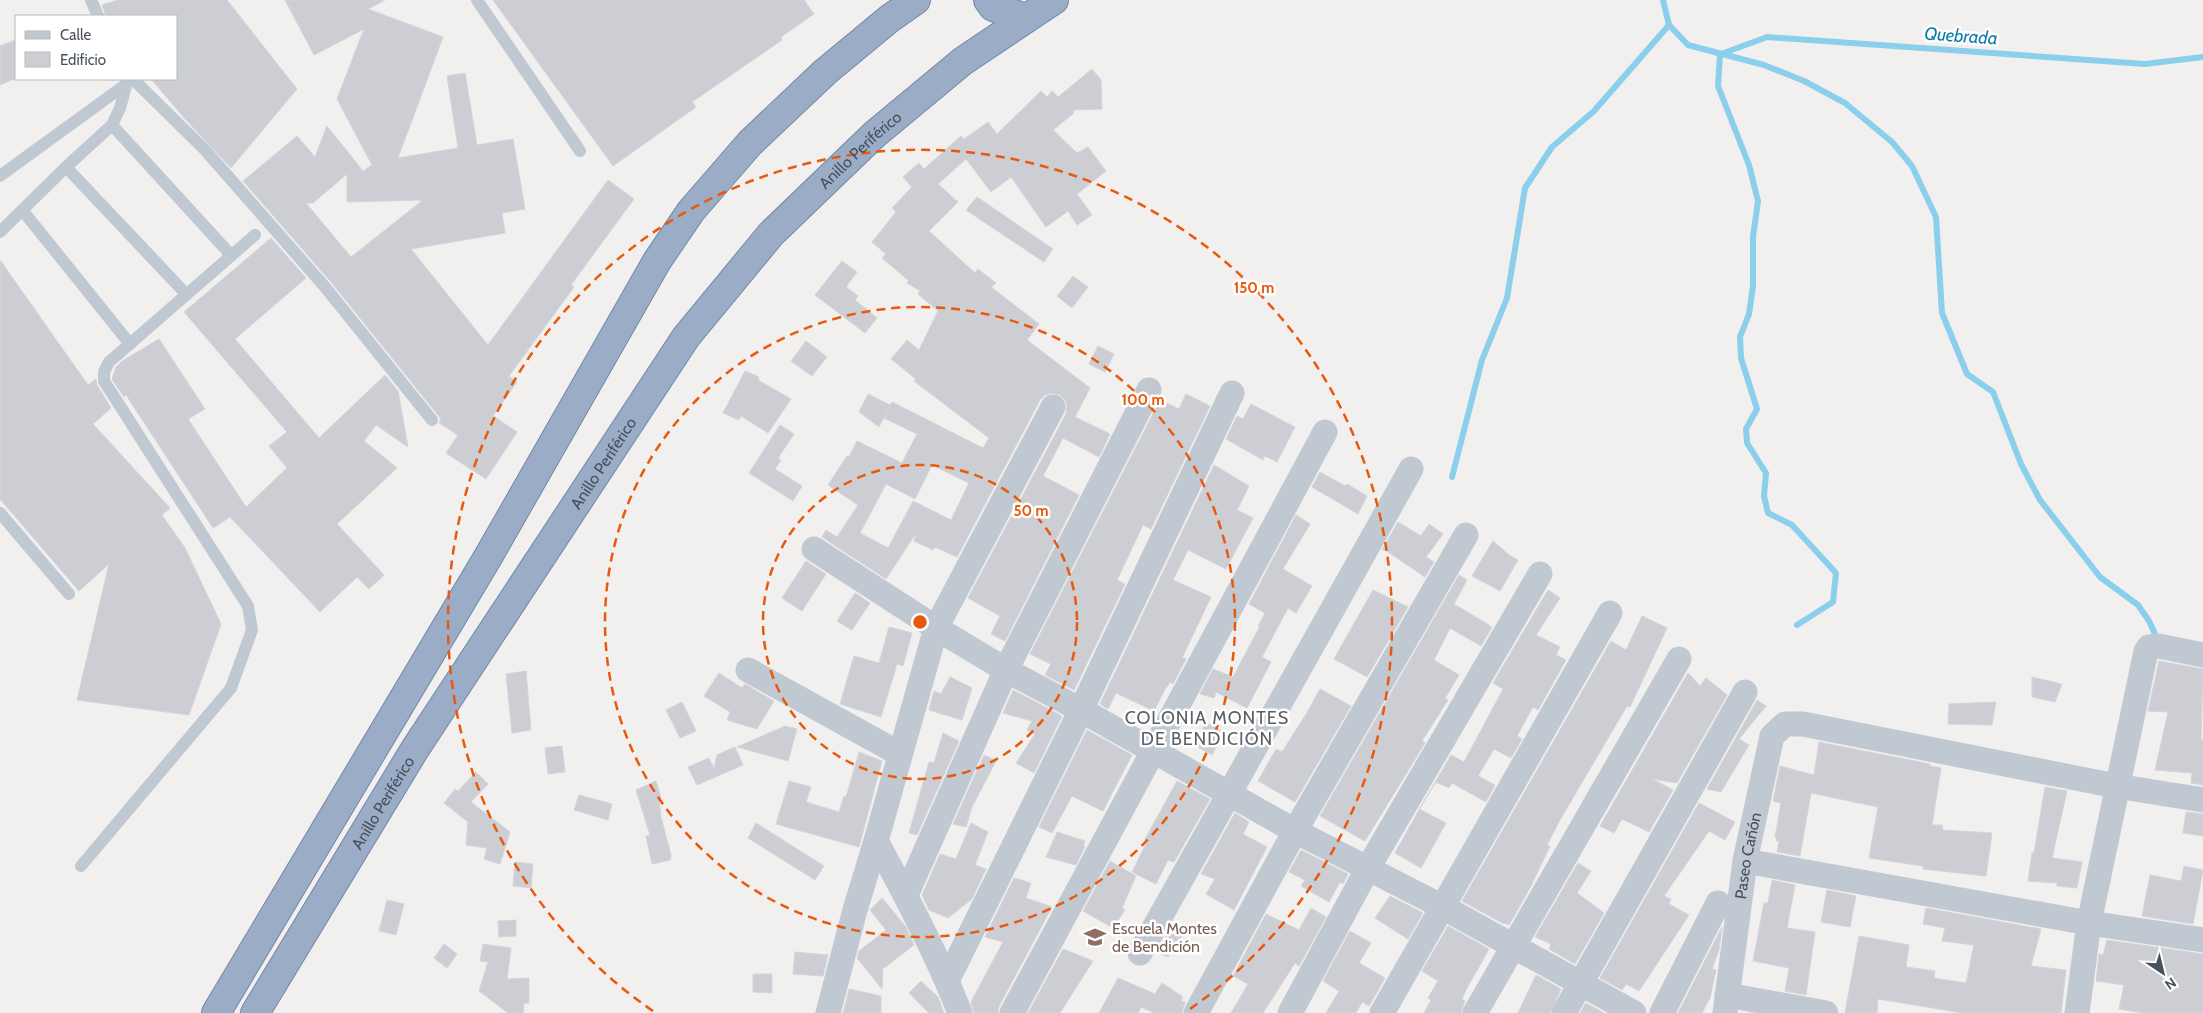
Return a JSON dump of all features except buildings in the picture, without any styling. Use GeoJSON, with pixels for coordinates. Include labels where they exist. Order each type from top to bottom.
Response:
{"type":"FeatureCollection","features":[{"type":"Feature","properties":{"kind":"highway"},"geometry":{"type":"LineString","coordinates":[[216,1013],[488,557],[657,260],[691,211],[750,143],[825,72],[889,19],[916,0]]}},
{"type":"Feature","properties":{"kind":"highway"},"geometry":{"type":"LineString","coordinates":[[988,0],[993,7],[1026,18]]}},
{"type":"Feature","properties":{"kind":"highway","name":"Anillo Periférico"},"geometry":{"type":"LineString","coordinates":[[255,1013],[415,750],[686,337],[771,234],[830,176],[924,92],[963,61],[1054,0]]}},
{"type":"Feature","properties":{"kind":"street"},"geometry":{"type":"LineString","coordinates":[[906,895],[1006,670],[1149,390]]}},
{"type":"Feature","properties":{"kind":"street"},"geometry":{"type":"LineString","coordinates":[[947,981],[1081,710],[1232,393]]}},
{"type":"Feature","properties":{"kind":"street"},"geometry":{"type":"LineString","coordinates":[[828,1013],[855,910],[936,628],[1053,407]]}},
{"type":"Feature","properties":{"kind":"street"},"geometry":{"type":"LineString","coordinates":[[1012,1013],[1325,432]]}},
{"type":"Feature","properties":{"kind":"street"},"geometry":{"type":"LineString","coordinates":[[1140,953],[1411,469]]}},
{"type":"Feature","properties":{"kind":"street"},"geometry":{"type":"LineString","coordinates":[[1196,1013],[1295,831],[1466,535]]}},
{"type":"Feature","properties":{"kind":"street"},"geometry":{"type":"LineString","coordinates":[[814,549],[936,628],[1006,670],[1153,750],[1295,831],[1441,906],[1634,1013]]}},
{"type":"Feature","properties":{"kind":"street"},"geometry":{"type":"LineString","coordinates":[[1290,1013],[1368,868],[1540,574]]}},
{"type":"Feature","properties":{"kind":"street"},"geometry":{"type":"LineString","coordinates":[[1382,1013],[1441,906],[1610,613]]}},
{"type":"Feature","properties":{"kind":"street"},"geometry":{"type":"LineString","coordinates":[[2077,1013],[2089,923],[2116,786],[2146,650],[2149,646],[2159,646],[2203,655]]}},
{"type":"Feature","properties":{"kind":"street"},"geometry":{"type":"LineString","coordinates":[[1475,1013],[1678,659]]}},
{"type":"Feature","properties":{"kind":"street"},"geometry":{"type":"LineString","coordinates":[[748,670],[900,754]]}},
{"type":"Feature","properties":{"kind":"street"},"geometry":{"type":"LineString","coordinates":[[1564,1013],[1745,692]]}},
{"type":"Feature","properties":{"kind":"street","name":"Paseo Cañón"},"geometry":{"type":"LineString","coordinates":[[1726,1004],[1744,861],[1772,736],[1785,724],[1803,724],[2116,786]]}},
{"type":"Feature","properties":{"kind":"street"},"geometry":{"type":"LineString","coordinates":[[2116,786],[2203,800]]}},
{"type":"Feature","properties":{"kind":"street"},"geometry":{"type":"LineString","coordinates":[[876,841],[906,895],[960,1013]]}},
{"type":"Feature","properties":{"kind":"street"},"geometry":{"type":"LineString","coordinates":[[1744,861],[2089,923],[2203,940]]}},
{"type":"Feature","properties":{"kind":"street"},"geometry":{"type":"LineString","coordinates":[[1662,1013],[1718,902]]}},
{"type":"Feature","properties":{"kind":"street"},"geometry":{"type":"LineString","coordinates":[[1726,1004],[1826,1013]]}},
{"type":"Feature","properties":{"kind":"lane"},"geometry":{"type":"LineString","coordinates":[[92,0],[98,15]]}},
{"type":"Feature","properties":{"kind":"lane"},"geometry":{"type":"LineString","coordinates":[[477,0],[580,151]]}},
{"type":"Feature","properties":{"kind":"lane"},"geometry":{"type":"LineString","coordinates":[[0,232],[112,125],[129,81]]}},
{"type":"Feature","properties":{"kind":"lane"},"geometry":{"type":"LineString","coordinates":[[0,176],[129,81]]}},
{"type":"Feature","properties":{"kind":"lane"},"geometry":{"type":"LineString","coordinates":[[129,81],[205,150],[325,287],[432,420]]}},
{"type":"Feature","properties":{"kind":"lane"},"geometry":{"type":"LineString","coordinates":[[112,125],[231,255]]}},
{"type":"Feature","properties":{"kind":"lane"},"geometry":{"type":"LineString","coordinates":[[66,167],[186,294]]}},
{"type":"Feature","properties":{"kind":"lane"},"geometry":{"type":"LineString","coordinates":[[23,211],[130,344]]}},
{"type":"Feature","properties":{"kind":"lane"},"geometry":{"type":"LineString","coordinates":[[81,866],[231,688],[252,630],[248,606],[104,381],[104,372],[109,362],[255,235]]}},
{"type":"Feature","properties":{"kind":"lane"},"geometry":{"type":"LineString","coordinates":[[0,513],[69,594]]}},
{"type":"Feature","properties":{"kind":"waterway"},"geometry":{"type":"LineString","coordinates":[[1663,0],[1669,25],[1688,45],[1764,65],[1804,81],[1845,103],[1892,142],[1912,166],[1936,217],[1942,313],[1967,374],[1993,392],[2021,464],[2040,500],[2100,577],[2138,605],[2155,634]]}},
{"type":"Feature","properties":{"kind":"waterway"},"geometry":{"type":"LineString","coordinates":[[1452,477],[1482,360],[1507,298],[1525,188],[1552,147],[1594,111],[1669,25]]}},
{"type":"Feature","properties":{"kind":"waterway","name":"Quebrada"},"geometry":{"type":"LineString","coordinates":[[1721,54],[1767,37],[2145,64],[2203,57]]}},
{"type":"Feature","properties":{"kind":"waterway"},"geometry":{"type":"LineString","coordinates":[[1720,55],[1718,86],[1749,165],[1758,201],[1753,237],[1753,286],[1749,314],[1740,337],[1741,358],[1757,409],[1746,429],[1747,443],[1766,473],[1764,496],[1768,513],[1792,525],[1836,573],[1833,602],[1797,625]]}},
{"type":"Feature","properties":{"kind":"place","name":"Escuela Montes de Bendición"},"geometry":{"type":"Point","coordinates":[1095,937]}},
{"type":"Feature","properties":{"kind":"district","name":"COLONIA MONTES DE BENDICIÓN"},"geometry":{"type":"Point","coordinates":[1207,728]}}]}
